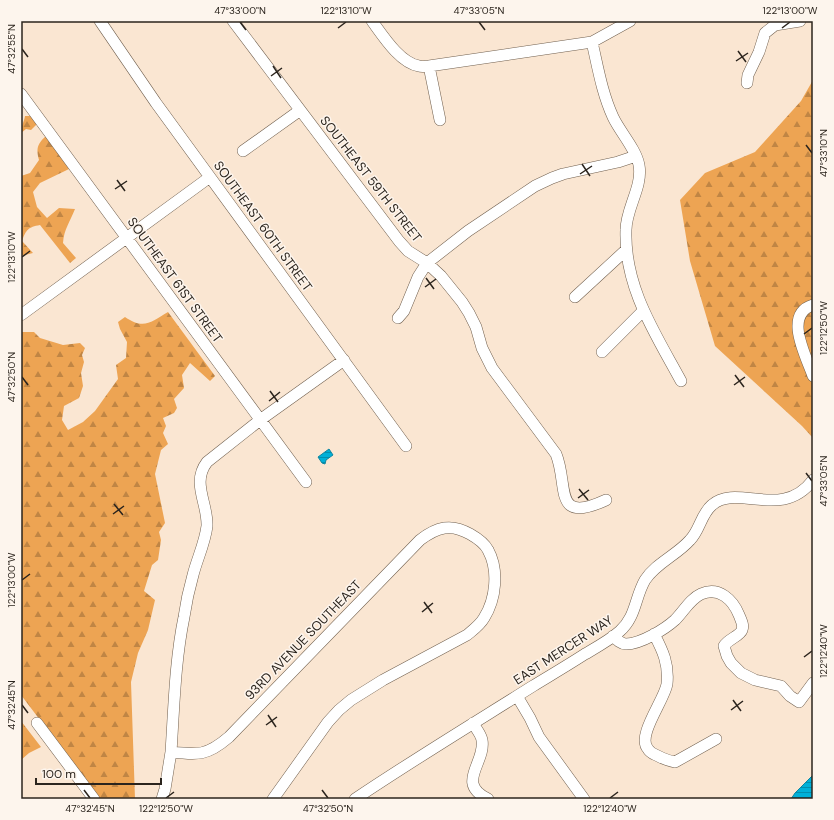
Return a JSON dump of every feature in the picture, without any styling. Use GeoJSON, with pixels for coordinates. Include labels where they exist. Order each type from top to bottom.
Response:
{"type":"FeatureCollection","features":[{"type":"Feature","properties":{"kind":"street","name":"SOUTHEAST 60TH STREET"},"geometry":{"type":"LineString","coordinates":[[100,21],[131,68],[406,446]]}},
{"type":"Feature","properties":{"kind":"street","name":"SOUTHEAST 59TH STREET"},"geometry":{"type":"LineString","coordinates":[[233,21],[299,111],[399,241],[408,251],[427,263],[441,276],[462,302],[476,327],[482,348],[492,368],[556,454],[562,473],[564,494],[568,502],[573,507],[582,509],[594,506],[606,500]]}},
{"type":"Feature","properties":{"kind":"street"},"geometry":{"type":"LineString","coordinates":[[372,21],[395,51],[406,61],[419,66],[429,66],[592,42],[630,21]]}},
{"type":"Feature","properties":{"kind":"street"},"geometry":{"type":"LineString","coordinates":[[747,83],[748,75],[759,52],[765,33],[775,25],[800,21]]}},
{"type":"Feature","properties":{"kind":"street"},"geometry":{"type":"LineString","coordinates":[[592,42],[600,81],[606,100],[614,119],[636,156],[639,165],[639,177],[636,192],[628,216],[626,228],[626,250],[629,272],[638,300],[681,381]]}},
{"type":"Feature","properties":{"kind":"street"},"geometry":{"type":"LineString","coordinates":[[429,66],[440,120]]}},
{"type":"Feature","properties":{"kind":"street","name":"SOUTHEAST 61ST STREET"},"geometry":{"type":"LineString","coordinates":[[21,94],[306,482]]}},
{"type":"Feature","properties":{"kind":"street"},"geometry":{"type":"LineString","coordinates":[[243,151],[299,111]]}},
{"type":"Feature","properties":{"kind":"street"},"geometry":{"type":"LineString","coordinates":[[398,318],[404,311],[422,270],[427,263],[462,235],[535,186],[564,174],[618,162],[636,156]]}},
{"type":"Feature","properties":{"kind":"street"},"geometry":{"type":"LineString","coordinates":[[21,315],[210,177]]}},
{"type":"Feature","properties":{"kind":"street"},"geometry":{"type":"LineString","coordinates":[[575,297],[626,250]]}},
{"type":"Feature","properties":{"kind":"street"},"geometry":{"type":"LineString","coordinates":[[813,305],[803,311],[799,317],[798,324],[798,332],[813,376]]}},
{"type":"Feature","properties":{"kind":"street"},"geometry":{"type":"LineString","coordinates":[[602,352],[644,311]]}},
{"type":"Feature","properties":{"kind":"street"},"geometry":{"type":"LineString","coordinates":[[162,799],[171,752],[179,647],[183,618],[192,576],[206,534],[207,523],[200,482],[202,468],[207,462],[260,420],[344,360]]}},
{"type":"Feature","properties":{"kind":"street","name":"EAST MERCER WAY"},"geometry":{"type":"LineString","coordinates":[[355,799],[473,723],[613,636],[627,624],[631,618],[645,581],[657,567],[678,552],[691,540],[706,512],[713,504],[731,498],[771,501],[782,499],[801,491],[813,480]]}},
{"type":"Feature","properties":{"kind":"street","name":"93RD AVENUE SOUTHEAST"},"geometry":{"type":"LineString","coordinates":[[171,752],[193,755],[204,753],[219,745],[229,737],[420,540],[431,532],[440,528],[452,527],[465,531],[477,538],[488,549],[494,564],[495,581],[490,603],[484,619],[467,635],[383,680],[351,700],[339,710],[328,722],[273,799]]}},
{"type":"Feature","properties":{"kind":"street"},"geometry":{"type":"LineString","coordinates":[[613,636],[625,644],[636,642],[668,626],[697,596],[711,592],[718,592],[732,601],[742,622],[743,629],[740,634],[727,642],[724,646],[731,663],[741,673],[755,680],[781,686],[790,696],[799,702],[813,683]]}},
{"type":"Feature","properties":{"kind":"street"},"geometry":{"type":"LineString","coordinates":[[654,634],[662,649],[668,667],[667,686],[644,739],[646,748],[652,754],[675,762],[716,739]]}},
{"type":"Feature","properties":{"kind":"street"},"geometry":{"type":"LineString","coordinates":[[517,696],[539,737],[584,799]]}},
{"type":"Feature","properties":{"kind":"street"},"geometry":{"type":"LineString","coordinates":[[473,723],[482,740],[482,746],[472,778],[475,788],[480,794],[488,799]]}},
{"type":"Feature","properties":{"kind":"street"},"geometry":{"type":"LineString","coordinates":[[37,724],[94,799]]}},
{"type":"Feature","properties":{"kind":"green space"},"geometry":{"type":"Polygon","coordinates":[[[813,80],[813,438],[802,426],[715,346],[690,261],[680,200],[705,173],[755,152],[801,101],[813,80]]]}},
{"type":"Feature","properties":{"kind":"green space"},"geometry":{"type":"Polygon","coordinates":[[[25,116],[31,116],[37,124],[31,130],[26,129],[21,133],[21,128],[25,116]]]}},
{"type":"Feature","properties":{"kind":"green space"},"geometry":{"type":"Polygon","coordinates":[[[46,136],[69,169],[40,183],[33,192],[37,207],[47,218],[59,208],[75,209],[66,230],[63,243],[76,258],[70,263],[40,225],[28,230],[22,241],[33,253],[21,256],[21,176],[30,173],[39,160],[38,147],[46,136]]]}},
{"type":"Feature","properties":{"kind":"green space"},"geometry":{"type":"Polygon","coordinates":[[[168,312],[215,376],[210,381],[190,363],[182,375],[184,388],[174,399],[177,408],[174,413],[163,418],[166,426],[163,433],[168,444],[161,450],[155,474],[165,523],[159,532],[161,540],[158,560],[152,565],[144,591],[155,600],[148,630],[138,653],[131,682],[135,799],[100,799],[21,695],[21,332],[34,332],[40,338],[63,345],[80,343],[85,348],[82,355],[84,362],[81,373],[83,386],[79,398],[64,406],[62,420],[68,430],[83,422],[95,411],[118,379],[116,365],[126,358],[127,342],[118,322],[125,317],[137,323],[147,323],[168,312]]]}},
{"type":"Feature","properties":{"kind":"green space"},"geometry":{"type":"Polygon","coordinates":[[[21,721],[41,747],[29,753],[21,760],[21,721]]]}},
{"type":"Feature","properties":{"kind":"water"},"geometry":{"type":"Polygon","coordinates":[[[329,449],[333,455],[326,460],[325,464],[322,463],[318,457],[329,449]]]}},
{"type":"Feature","properties":{"kind":"water"},"geometry":{"type":"Polygon","coordinates":[[[813,775],[813,799],[791,799],[795,793],[813,775]]]}}]}
